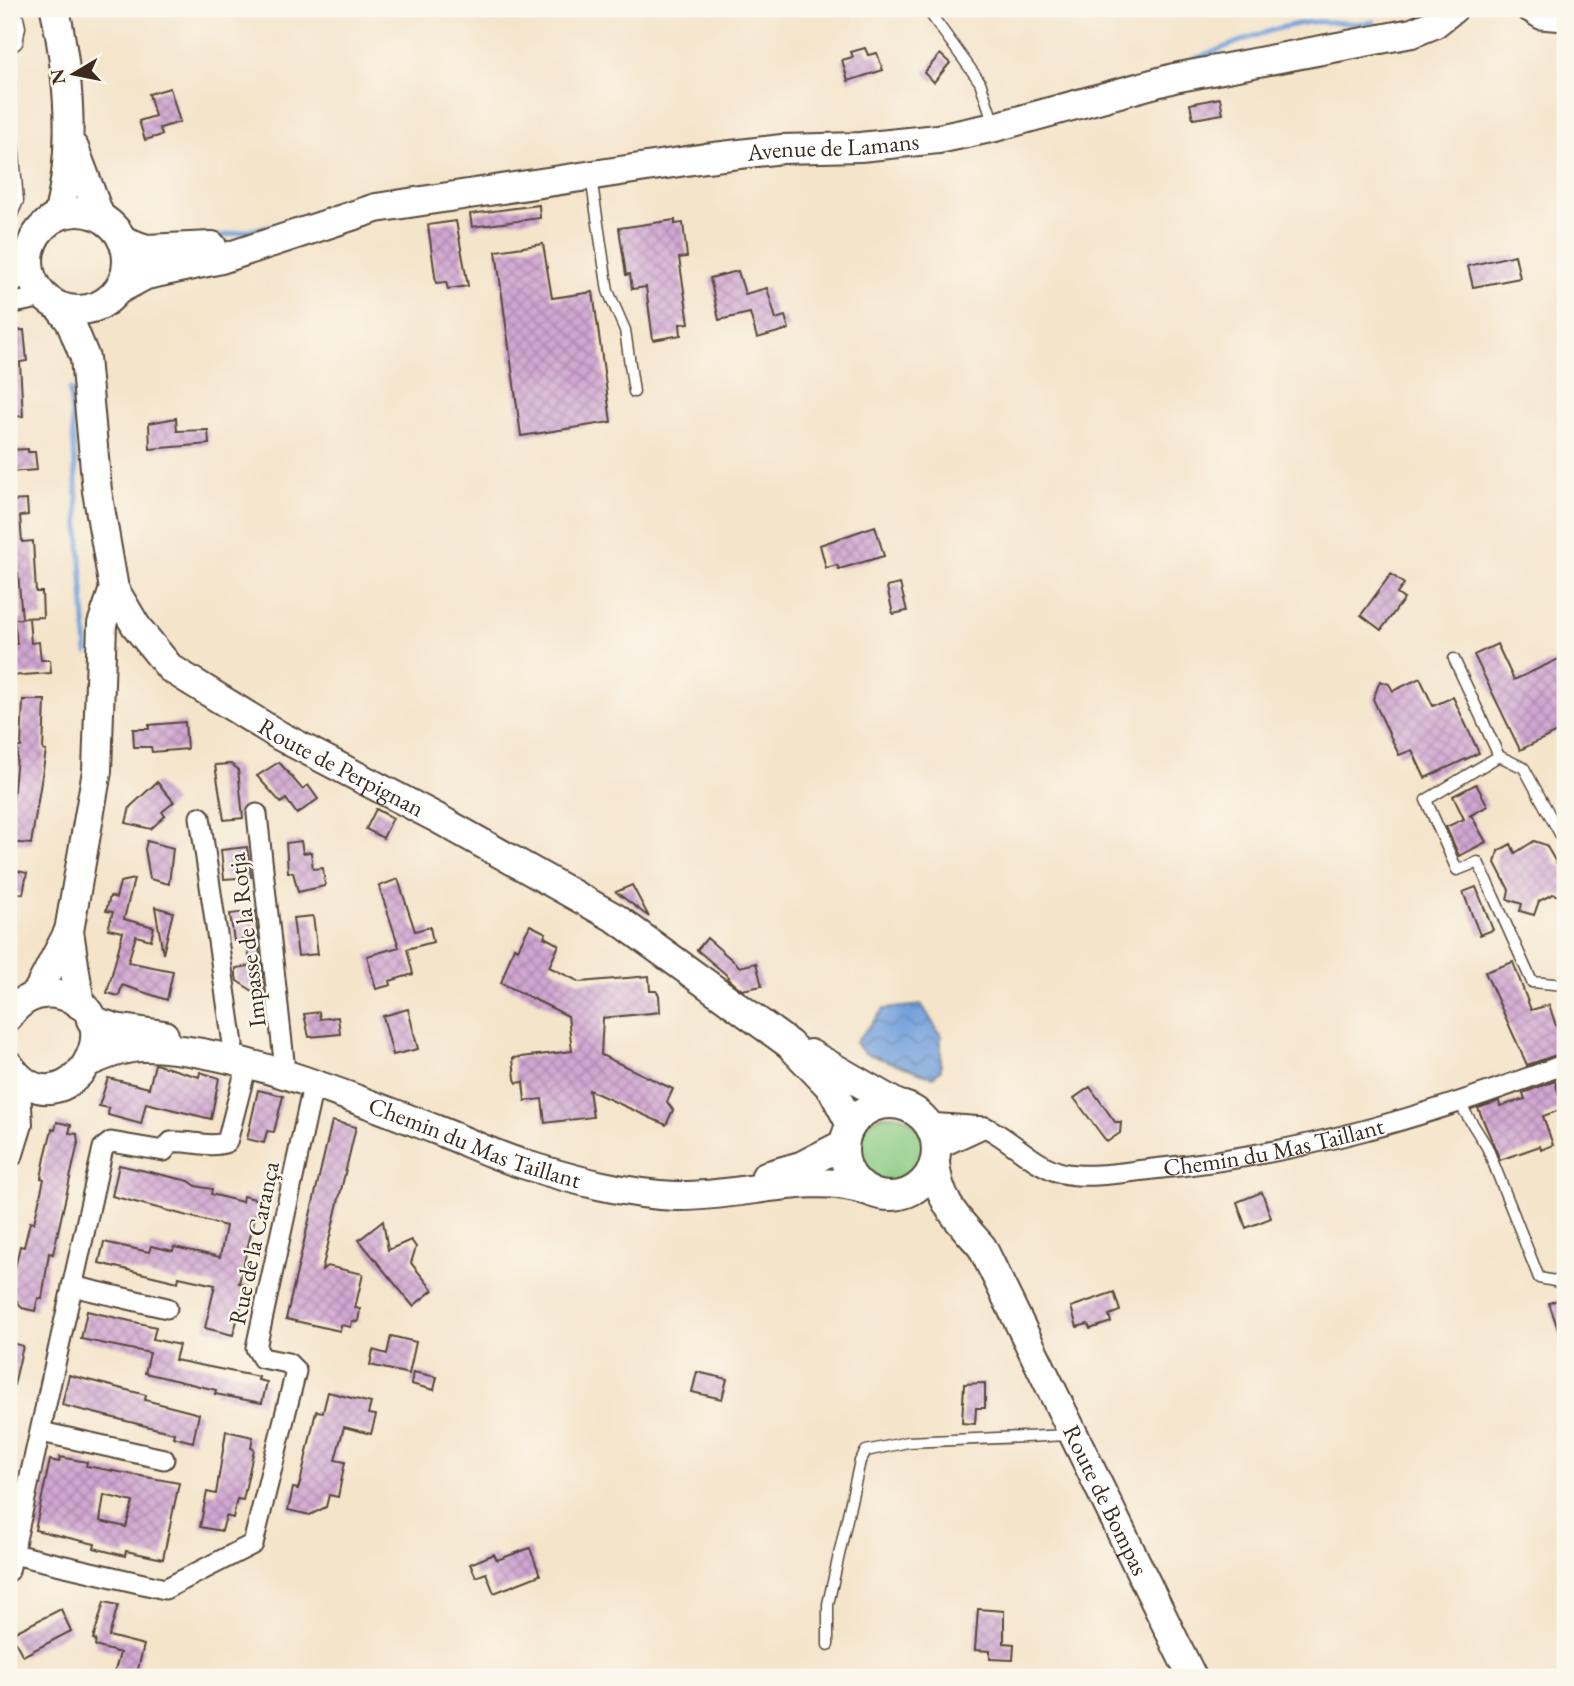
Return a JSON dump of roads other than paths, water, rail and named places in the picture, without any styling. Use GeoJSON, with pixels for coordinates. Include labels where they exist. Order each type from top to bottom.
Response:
{"type":"FeatureCollection","features":[{"type":"Feature","properties":{"kind":"main road"},"geometry":{"type":"LineString","coordinates":[[55,9],[70,134],[64,191],[58,216]]}},
{"type":"Feature","properties":{"kind":"main road","name":"Avenue de Lamans"},"geometry":{"type":"LineString","coordinates":[[1371,39],[1425,9]]}},
{"type":"Feature","properties":{"kind":"main road","name":"Avenue de Lamans"},"geometry":{"type":"LineString","coordinates":[[112,296],[146,275],[221,259],[290,234],[376,208],[591,174],[782,149],[860,147],[938,139],[995,127],[1174,78],[1412,33],[1434,24],[1453,9]]}},
{"type":"Feature","properties":{"kind":"main road"},"geometry":{"type":"LineString","coordinates":[[70,134],[100,217],[122,240],[127,266],[112,296],[83,310],[51,302],[34,284],[19,278],[38,232],[58,216],[86,213],[100,217]]}},
{"type":"Feature","properties":{"kind":"main road","name":"Avenue de Lamans"},"geometry":{"type":"LineString","coordinates":[[122,240],[146,249],[178,249],[290,234]]}},
{"type":"Feature","properties":{"kind":"main road","name":"Route de Perpignan"},"geometry":{"type":"LineString","coordinates":[[85,358],[93,328],[112,296]]}},
{"type":"Feature","properties":{"kind":"main road","name":"Route de Perpignan"},"geometry":{"type":"LineString","coordinates":[[51,302],[70,321],[85,358],[97,491],[114,589],[136,626],[170,668],[280,736],[437,818],[617,919],[789,1044],[832,1089],[847,1134]]}},
{"type":"Feature","properties":{"kind":"main road"},"geometry":{"type":"LineString","coordinates":[[18,1124],[55,1087],[76,1078],[91,1061],[95,1034],[85,1013],[69,931],[97,771],[102,624],[114,589]]}},
{"type":"Feature","properties":{"kind":"main road"},"geometry":{"type":"LineString","coordinates":[[102,647],[136,626]]}},
{"type":"Feature","properties":{"kind":"main road"},"geometry":{"type":"LineString","coordinates":[[20,1002],[69,931]]}},
{"type":"Feature","properties":{"kind":"main road","name":"Chemin du Mas Taillant"},"geometry":{"type":"LineString","coordinates":[[20,1002],[51,994],[66,997],[85,1013],[119,1029],[284,1061],[537,1153],[592,1170],[632,1176],[736,1180],[777,1174],[824,1156],[847,1134]]}},
{"type":"Feature","properties":{"kind":"main road","name":"Route de Perpignan"},"geometry":{"type":"LineString","coordinates":[[789,1044],[827,1062],[895,1103]]}},
{"type":"Feature","properties":{"kind":"main road","name":"Chemin du Mas Taillant"},"geometry":{"type":"LineString","coordinates":[[91,1061],[114,1052],[146,1046],[240,1054],[313,1086],[523,1165],[601,1186],[675,1196],[727,1195],[828,1182],[848,1183],[865,1189]]}},
{"type":"Feature","properties":{"kind":"main road"},"geometry":{"type":"LineString","coordinates":[[12,1069],[40,1087],[55,1087]]}},
{"type":"Feature","properties":{"kind":"main road"},"geometry":{"type":"LineString","coordinates":[[9,1153],[18,1124],[12,1069]]}},
{"type":"Feature","properties":{"kind":"main road"},"geometry":{"type":"LineString","coordinates":[[895,1103],[908,1107],[933,1145],[937,1183],[946,1205],[982,1247],[1020,1322],[952,1236],[925,1210],[865,1189],[848,1170],[847,1134],[870,1108],[895,1103]]}},
{"type":"Feature","properties":{"kind":"main road"},"geometry":{"type":"LineString","coordinates":[[894,1197],[919,1186],[933,1145]]}},
{"type":"Feature","properties":{"kind":"main road","name":"Route de Bompas"},"geometry":{"type":"LineString","coordinates":[[1020,1322],[1192,1677]]}},
{"type":"Feature","properties":{"kind":"street"},"geometry":{"type":"LineString","coordinates":[[1524,9],[1540,19],[1565,21]]}},
{"type":"Feature","properties":{"kind":"street"},"geometry":{"type":"LineString","coordinates":[[9,304],[51,302]]}},
{"type":"Feature","properties":{"kind":"street","name":"Impasse de la Rotja"},"geometry":{"type":"LineString","coordinates":[[257,814],[284,1061]]}},
{"type":"Feature","properties":{"kind":"street"},"geometry":{"type":"LineString","coordinates":[[201,817],[240,1054]]}},
{"type":"Feature","properties":{"kind":"street","name":"Rue de la Carança"},"geometry":{"type":"LineString","coordinates":[[240,1054],[227,1142],[218,1146],[171,1142],[163,1151],[111,1142],[103,1148],[11,1563],[165,1589],[253,1544],[296,1371],[288,1363],[262,1358],[256,1348],[313,1086]]}},
{"type":"Feature","properties":{"kind":"street","name":"Chemin du Mas Taillant"},"geometry":{"type":"LineString","coordinates":[[985,1127],[1006,1137],[1039,1162],[1062,1172],[1083,1175],[1181,1166],[1334,1140],[1460,1104],[1565,1064]]}},
{"type":"Feature","properties":{"kind":"street"},"geometry":{"type":"LineString","coordinates":[[933,1145],[985,1127]]}},
{"type":"Feature","properties":{"kind":"street"},"geometry":{"type":"LineString","coordinates":[[933,1145],[985,1127]]}},
{"type":"Feature","properties":{"kind":"street"},"geometry":{"type":"LineString","coordinates":[[72,1286],[167,1308]]}},
{"type":"Feature","properties":{"kind":"street"},"geometry":{"type":"LineString","coordinates":[[41,1432],[164,1459]]}},
{"type":"Feature","properties":{"kind":"lane"},"geometry":{"type":"LineString","coordinates":[[9,49],[17,43],[20,27],[13,9]]}},
{"type":"Feature","properties":{"kind":"lane"},"geometry":{"type":"LineString","coordinates":[[927,9],[980,82],[995,127]]}},
{"type":"Feature","properties":{"kind":"lane"},"geometry":{"type":"LineString","coordinates":[[9,97],[13,179],[18,201],[9,220]]}},
{"type":"Feature","properties":{"kind":"lane"},"geometry":{"type":"LineString","coordinates":[[591,174],[608,291],[625,330],[634,392]]}},
{"type":"Feature","properties":{"kind":"lane"},"geometry":{"type":"LineString","coordinates":[[1454,659],[1499,756],[1524,768],[1565,843]]}},
{"type":"Feature","properties":{"kind":"lane"},"geometry":{"type":"LineString","coordinates":[[1499,756],[1426,800],[1457,870],[1478,862],[1532,982],[1565,985]]}},
{"type":"Feature","properties":{"kind":"lane"},"geometry":{"type":"LineString","coordinates":[[1460,1104],[1487,1147],[1539,1278],[1565,1283]]}},
{"type":"Feature","properties":{"kind":"lane"},"geometry":{"type":"LineString","coordinates":[[828,1645],[828,1604],[860,1461],[866,1451],[908,1442],[1073,1435]]}},
{"type":"Feature","properties":{"kind":"water"},"geometry":{"type":"Polygon","coordinates":[[[922,1005],[941,1036],[941,1069],[933,1077],[864,1053],[855,1043],[884,1009],[922,1005]]]}},
{"type":"Feature","properties":{"kind":"waterway"},"geometry":{"type":"LineString","coordinates":[[1186,62],[1259,34],[1289,26],[1313,22],[1374,22]]}},
{"type":"Feature","properties":{"kind":"waterway"},"geometry":{"type":"LineString","coordinates":[[216,237],[279,225]]}},
{"type":"Feature","properties":{"kind":"waterway"},"geometry":{"type":"LineString","coordinates":[[70,389],[87,653]]}}]}
